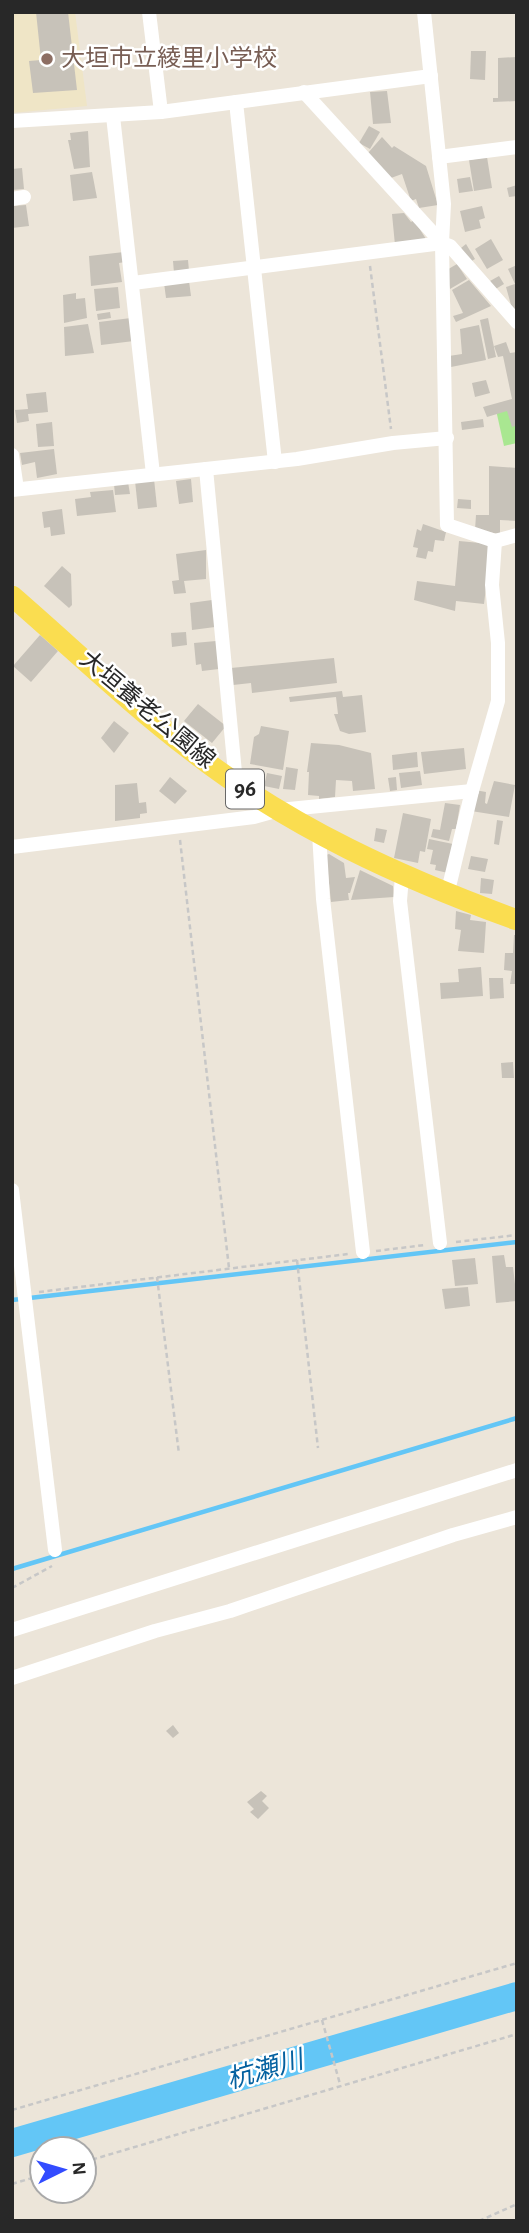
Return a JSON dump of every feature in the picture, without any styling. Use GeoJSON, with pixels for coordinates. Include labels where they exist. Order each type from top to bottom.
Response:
{"type":"FeatureCollection","features":[{"type":"Feature","properties":{"kind":"main road","name":"大垣養老公園線"},"geometry":{"type":"LineString","coordinates":[[12,596],[192,752],[236,783],[355,855],[447,895],[517,920]]}},
{"type":"Feature","properties":{"kind":"street"},"geometry":{"type":"LineString","coordinates":[[149,12],[161,112]]}},
{"type":"Feature","properties":{"kind":"street"},"geometry":{"type":"LineString","coordinates":[[424,12],[444,204],[442,243],[447,525],[495,541],[517,535]]}},
{"type":"Feature","properties":{"kind":"street"},"geometry":{"type":"LineString","coordinates":[[12,121],[161,112],[431,76]]}},
{"type":"Feature","properties":{"kind":"street"},"geometry":{"type":"LineString","coordinates":[[304,92],[442,243],[450,246],[517,323]]}},
{"type":"Feature","properties":{"kind":"street"},"geometry":{"type":"LineString","coordinates":[[236,102],[275,462]]}},
{"type":"Feature","properties":{"kind":"street"},"geometry":{"type":"LineString","coordinates":[[113,116],[153,474]]}},
{"type":"Feature","properties":{"kind":"street"},"geometry":{"type":"LineString","coordinates":[[439,157],[517,147]]}},
{"type":"Feature","properties":{"kind":"street"},"geometry":{"type":"LineString","coordinates":[[133,283],[442,243]]}},
{"type":"Feature","properties":{"kind":"street"},"geometry":{"type":"LineString","coordinates":[[12,455],[15,489],[275,462],[393,443],[447,438]]}},
{"type":"Feature","properties":{"kind":"street"},"geometry":{"type":"LineString","coordinates":[[206,469],[236,783]]}},
{"type":"Feature","properties":{"kind":"street"},"geometry":{"type":"LineString","coordinates":[[447,895],[471,791],[498,701],[498,642],[492,586],[495,541]]}},
{"type":"Feature","properties":{"kind":"street"},"geometry":{"type":"LineString","coordinates":[[12,847],[254,817],[279,810],[471,791]]}},
{"type":"Feature","properties":{"kind":"street"},"geometry":{"type":"LineString","coordinates":[[319,833],[323,899],[363,1252]]}},
{"type":"Feature","properties":{"kind":"street"},"geometry":{"type":"LineString","coordinates":[[402,876],[400,901],[440,1243]]}},
{"type":"Feature","properties":{"kind":"street"},"geometry":{"type":"LineString","coordinates":[[12,1190],[19,1294],[55,1550]]}},
{"type":"Feature","properties":{"kind":"street"},"geometry":{"type":"LineString","coordinates":[[12,1630],[517,1470]]}},
{"type":"Feature","properties":{"kind":"street"},"geometry":{"type":"LineString","coordinates":[[12,1678],[230,1611],[440,1539],[517,1517]]}},
{"type":"Feature","properties":{"kind":"path"},"geometry":{"type":"LineString","coordinates":[[369,252],[393,443]]}},
{"type":"Feature","properties":{"kind":"path"},"geometry":{"type":"LineString","coordinates":[[19,1294],[229,1268],[179,827]]}},
{"type":"Feature","properties":{"kind":"path"},"geometry":{"type":"LineString","coordinates":[[297,1260],[318,1448]]}},
{"type":"Feature","properties":{"kind":"path"},"geometry":{"type":"LineString","coordinates":[[158,1277],[179,1454]]}},
{"type":"Feature","properties":{"kind":"path"},"geometry":{"type":"LineString","coordinates":[[12,1588],[53,1564],[55,1550]]}},
{"type":"Feature","properties":{"kind":"path"},"geometry":{"type":"LineString","coordinates":[[12,2110],[517,1963]]}},
{"type":"Feature","properties":{"kind":"path"},"geometry":{"type":"LineString","coordinates":[[322,2020],[340,2084]]}},
{"type":"Feature","properties":{"kind":"path"},"geometry":{"type":"LineString","coordinates":[[98,2158],[340,2084],[517,2034]]}},
{"type":"Feature","properties":{"kind":"path"},"geometry":{"type":"LineString","coordinates":[[479,2221],[517,2204]]}},
{"type":"Feature","properties":{"kind":"shaded area","name":"大垣市立綾里小学校"},"geometry":{"type":"Polygon","coordinates":[[[12,12],[75,12],[87,106],[12,113],[12,12]]]}},
{"type":"Feature","properties":{"kind":"green space"},"geometry":{"type":"Polygon","coordinates":[[[512,406],[517,419],[517,443],[504,446],[496,410],[512,406]]]}},
{"type":"Feature","properties":{"kind":"building"},"geometry":{"type":"Polygon","coordinates":[[[36,12],[68,12],[77,90],[33,93],[29,61],[41,60],[36,12]]]}},
{"type":"Feature","properties":{"kind":"building"},"geometry":{"type":"Polygon","coordinates":[[[471,51],[486,51],[485,80],[470,79],[471,51]]]}},
{"type":"Feature","properties":{"kind":"building"},"geometry":{"type":"Polygon","coordinates":[[[517,57],[517,101],[493,102],[493,98],[498,98],[498,58],[517,57]]]}},
{"type":"Feature","properties":{"kind":"building"},"geometry":{"type":"Polygon","coordinates":[[[387,91],[391,123],[373,124],[370,92],[387,91]]]}},
{"type":"Feature","properties":{"kind":"building"},"geometry":{"type":"Polygon","coordinates":[[[369,126],[380,132],[370,149],[359,143],[369,126]]]}},
{"type":"Feature","properties":{"kind":"building"},"geometry":{"type":"Polygon","coordinates":[[[88,131],[90,167],[74,169],[68,140],[71,140],[70,133],[88,131]]]}},
{"type":"Feature","properties":{"kind":"building"},"geometry":{"type":"Polygon","coordinates":[[[382,137],[392,148],[394,146],[426,166],[438,205],[419,208],[416,199],[411,201],[402,174],[391,178],[368,153],[382,137]]]}},
{"type":"Feature","properties":{"kind":"building"},"geometry":{"type":"Polygon","coordinates":[[[487,157],[492,188],[474,191],[469,160],[487,157]]]}},
{"type":"Feature","properties":{"kind":"building"},"geometry":{"type":"Polygon","coordinates":[[[22,168],[24,189],[12,190],[12,169],[22,168]]]}},
{"type":"Feature","properties":{"kind":"building"},"geometry":{"type":"Polygon","coordinates":[[[92,172],[97,198],[73,201],[70,175],[92,172]]]}},
{"type":"Feature","properties":{"kind":"building"},"geometry":{"type":"Polygon","coordinates":[[[470,177],[473,191],[459,193],[457,179],[470,177]]]}},
{"type":"Feature","properties":{"kind":"building"},"geometry":{"type":"Polygon","coordinates":[[[517,185],[517,196],[509,197],[507,188],[517,185]]]}},
{"type":"Feature","properties":{"kind":"building"},"geometry":{"type":"Polygon","coordinates":[[[26,205],[29,226],[12,228],[12,206],[26,205]]]}},
{"type":"Feature","properties":{"kind":"building"},"geometry":{"type":"Polygon","coordinates":[[[482,206],[485,218],[479,220],[481,228],[465,232],[460,211],[482,206]]]}},
{"type":"Feature","properties":{"kind":"building"},"geometry":{"type":"Polygon","coordinates":[[[404,213],[411,222],[414,220],[426,239],[395,245],[392,214],[404,213]]]}},
{"type":"Feature","properties":{"kind":"building"},"geometry":{"type":"Polygon","coordinates":[[[491,239],[503,260],[487,269],[475,249],[491,239]]]}},
{"type":"Feature","properties":{"kind":"building"},"geometry":{"type":"Polygon","coordinates":[[[466,244],[475,259],[470,262],[461,248],[466,244]]]}},
{"type":"Feature","properties":{"kind":"building"},"geometry":{"type":"Polygon","coordinates":[[[124,252],[125,262],[119,263],[122,282],[91,286],[89,256],[124,252]]]}},
{"type":"Feature","properties":{"kind":"building"},"geometry":{"type":"Polygon","coordinates":[[[188,260],[189,271],[174,273],[173,261],[188,260]]]}},
{"type":"Feature","properties":{"kind":"building"},"geometry":{"type":"Polygon","coordinates":[[[457,264],[467,279],[450,289],[445,271],[457,264]]]}},
{"type":"Feature","properties":{"kind":"building"},"geometry":{"type":"Polygon","coordinates":[[[517,265],[517,311],[513,312],[506,287],[515,284],[508,269],[517,265]]]}},
{"type":"Feature","properties":{"kind":"building"},"geometry":{"type":"Polygon","coordinates":[[[499,276],[504,284],[494,290],[490,281],[499,276]]]}},
{"type":"Feature","properties":{"kind":"building"},"geometry":{"type":"Polygon","coordinates":[[[469,280],[491,306],[456,322],[453,316],[463,313],[452,290],[469,280]]]}},
{"type":"Feature","properties":{"kind":"building"},"geometry":{"type":"Polygon","coordinates":[[[189,281],[191,296],[166,298],[164,283],[189,281]]]}},
{"type":"Feature","properties":{"kind":"building"},"geometry":{"type":"Polygon","coordinates":[[[118,287],[120,308],[96,311],[94,289],[118,287]]]}},
{"type":"Feature","properties":{"kind":"building"},"geometry":{"type":"Polygon","coordinates":[[[76,293],[76,299],[85,298],[87,318],[64,323],[63,295],[76,293]]]}},
{"type":"Feature","properties":{"kind":"building"},"geometry":{"type":"Polygon","coordinates":[[[110,312],[111,318],[98,320],[97,314],[110,312]]]}},
{"type":"Feature","properties":{"kind":"building"},"geometry":{"type":"Polygon","coordinates":[[[131,318],[134,341],[101,345],[99,322],[131,318]]]}},
{"type":"Feature","properties":{"kind":"building"},"geometry":{"type":"Polygon","coordinates":[[[488,318],[496,357],[488,359],[480,320],[488,318]]]}},
{"type":"Feature","properties":{"kind":"building"},"geometry":{"type":"Polygon","coordinates":[[[88,324],[94,353],[65,356],[64,327],[88,324]]]}},
{"type":"Feature","properties":{"kind":"building"},"geometry":{"type":"Polygon","coordinates":[[[479,325],[486,360],[451,367],[449,356],[462,354],[460,329],[479,325]]]}},
{"type":"Feature","properties":{"kind":"building"},"geometry":{"type":"Polygon","coordinates":[[[506,342],[510,353],[517,352],[517,425],[512,427],[507,411],[487,417],[483,407],[512,399],[503,356],[498,357],[494,346],[506,342]]]}},
{"type":"Feature","properties":{"kind":"building"},"geometry":{"type":"Polygon","coordinates":[[[486,380],[490,393],[475,397],[472,383],[486,380]]]}},
{"type":"Feature","properties":{"kind":"building"},"geometry":{"type":"Polygon","coordinates":[[[46,392],[48,412],[28,414],[29,421],[17,423],[15,410],[28,409],[26,394],[46,392]]]}},
{"type":"Feature","properties":{"kind":"building"},"geometry":{"type":"Polygon","coordinates":[[[483,419],[484,427],[462,430],[461,422],[483,419]]]}},
{"type":"Feature","properties":{"kind":"building"},"geometry":{"type":"Polygon","coordinates":[[[52,422],[54,446],[38,447],[36,424],[52,422]]]}},
{"type":"Feature","properties":{"kind":"building"},"geometry":{"type":"Polygon","coordinates":[[[54,449],[57,474],[37,478],[35,462],[22,465],[20,453],[54,449]]]}},
{"type":"Feature","properties":{"kind":"building"},"geometry":{"type":"Polygon","coordinates":[[[489,466],[517,468],[517,521],[500,520],[500,534],[475,530],[476,515],[489,515],[489,466]]]}},
{"type":"Feature","properties":{"kind":"building"},"geometry":{"type":"Polygon","coordinates":[[[154,479],[157,507],[138,509],[135,481],[154,479]]]}},
{"type":"Feature","properties":{"kind":"building"},"geometry":{"type":"Polygon","coordinates":[[[191,479],[193,502],[179,504],[176,481],[191,479]]]}},
{"type":"Feature","properties":{"kind":"building"},"geometry":{"type":"Polygon","coordinates":[[[128,482],[130,494],[115,495],[114,484],[128,482]]]}},
{"type":"Feature","properties":{"kind":"building"},"geometry":{"type":"Polygon","coordinates":[[[113,490],[116,512],[77,516],[75,499],[91,497],[90,492],[113,490]]]}},
{"type":"Feature","properties":{"kind":"building"},"geometry":{"type":"Polygon","coordinates":[[[458,499],[471,500],[471,509],[457,508],[458,499]]]}},
{"type":"Feature","properties":{"kind":"building"},"geometry":{"type":"Polygon","coordinates":[[[62,509],[65,534],[51,536],[50,527],[44,528],[42,512],[62,509]]]}},
{"type":"Feature","properties":{"kind":"building"},"geometry":{"type":"Polygon","coordinates":[[[423,524],[446,532],[444,541],[435,540],[433,552],[428,551],[426,559],[416,557],[418,548],[413,547],[417,529],[421,531],[423,524]]]}},
{"type":"Feature","properties":{"kind":"building"},"geometry":{"type":"Polygon","coordinates":[[[459,541],[491,544],[484,604],[456,601],[455,611],[414,600],[417,581],[455,586],[459,541]]]}},
{"type":"Feature","properties":{"kind":"building"},"geometry":{"type":"Polygon","coordinates":[[[206,550],[206,579],[184,581],[186,593],[174,594],[172,581],[179,580],[176,554],[206,550]]]}},
{"type":"Feature","properties":{"kind":"building"},"geometry":{"type":"Polygon","coordinates":[[[62,566],[71,574],[72,605],[69,608],[44,586],[62,566]]]}},
{"type":"Feature","properties":{"kind":"building"},"geometry":{"type":"Polygon","coordinates":[[[212,600],[215,627],[192,630],[190,603],[212,600]]]}},
{"type":"Feature","properties":{"kind":"building"},"geometry":{"type":"Polygon","coordinates":[[[186,632],[187,645],[172,647],[171,633],[186,632]]]}},
{"type":"Feature","properties":{"kind":"building"},"geometry":{"type":"Polygon","coordinates":[[[40,635],[58,651],[31,682],[13,666],[40,635]]]}},
{"type":"Feature","properties":{"kind":"building"},"geometry":{"type":"Polygon","coordinates":[[[216,641],[219,669],[202,671],[201,664],[196,665],[194,643],[216,641]]]}},
{"type":"Feature","properties":{"kind":"building"},"geometry":{"type":"Polygon","coordinates":[[[334,658],[337,683],[252,693],[251,683],[233,685],[231,668],[334,658]]]}},
{"type":"Feature","properties":{"kind":"building"},"geometry":{"type":"Polygon","coordinates":[[[342,691],[343,697],[362,695],[366,732],[349,734],[340,731],[334,714],[338,714],[336,697],[290,702],[289,697],[342,691]]]}},
{"type":"Feature","properties":{"kind":"building"},"geometry":{"type":"Polygon","coordinates":[[[198,704],[226,726],[212,743],[184,721],[198,704]]]}},
{"type":"Feature","properties":{"kind":"building"},"geometry":{"type":"Polygon","coordinates":[[[114,721],[129,733],[114,753],[101,738],[114,721]]]}},
{"type":"Feature","properties":{"kind":"building"},"geometry":{"type":"Polygon","coordinates":[[[261,726],[289,731],[283,770],[250,764],[254,737],[259,734],[261,726]]]}},
{"type":"Feature","properties":{"kind":"building"},"geometry":{"type":"Polygon","coordinates":[[[311,743],[339,745],[371,753],[375,789],[353,791],[352,781],[336,780],[335,797],[319,799],[319,796],[308,795],[307,772],[311,743]]]}},
{"type":"Feature","properties":{"kind":"building"},"geometry":{"type":"Polygon","coordinates":[[[464,748],[466,769],[424,774],[421,752],[464,748]]]}},
{"type":"Feature","properties":{"kind":"building"},"geometry":{"type":"Polygon","coordinates":[[[417,752],[418,767],[393,770],[392,755],[417,752]]]}},
{"type":"Feature","properties":{"kind":"building"},"geometry":{"type":"Polygon","coordinates":[[[286,767],[298,769],[295,790],[283,789],[286,767]]]}},
{"type":"Feature","properties":{"kind":"building"},"geometry":{"type":"Polygon","coordinates":[[[420,771],[422,785],[401,788],[399,773],[420,771]]]}},
{"type":"Feature","properties":{"kind":"building"},"geometry":{"type":"Polygon","coordinates":[[[267,773],[282,776],[279,789],[264,786],[267,773]]]}},
{"type":"Feature","properties":{"kind":"building"},"geometry":{"type":"Polygon","coordinates":[[[170,777],[187,791],[175,804],[159,791],[170,777]]]}},
{"type":"Feature","properties":{"kind":"building"},"geometry":{"type":"Polygon","coordinates":[[[396,777],[397,790],[390,791],[388,778],[396,777]]]}},
{"type":"Feature","properties":{"kind":"building"},"geometry":{"type":"Polygon","coordinates":[[[494,781],[515,785],[509,817],[471,811],[475,790],[486,792],[487,804],[494,781]]]}},
{"type":"Feature","properties":{"kind":"building"},"geometry":{"type":"Polygon","coordinates":[[[137,783],[139,803],[146,802],[147,813],[140,814],[140,818],[115,821],[115,785],[137,783]]]}},
{"type":"Feature","properties":{"kind":"building"},"geometry":{"type":"Polygon","coordinates":[[[445,803],[460,805],[456,829],[452,829],[449,841],[431,837],[433,829],[440,830],[445,803]]]}},
{"type":"Feature","properties":{"kind":"building"},"geometry":{"type":"Polygon","coordinates":[[[403,813],[431,819],[425,852],[420,851],[418,863],[394,858],[403,813]]]}},
{"type":"Feature","properties":{"kind":"building"},"geometry":{"type":"Polygon","coordinates":[[[497,820],[503,821],[499,845],[494,844],[497,820]]]}},
{"type":"Feature","properties":{"kind":"building"},"geometry":{"type":"Polygon","coordinates":[[[376,828],[387,830],[384,843],[374,841],[376,828]]]}},
{"type":"Feature","properties":{"kind":"building"},"geometry":{"type":"Polygon","coordinates":[[[429,839],[453,844],[448,873],[435,870],[436,865],[430,864],[433,850],[427,849],[429,839]]]}},
{"type":"Feature","properties":{"kind":"building"},"geometry":{"type":"Polygon","coordinates":[[[329,854],[344,863],[346,878],[355,877],[348,893],[349,900],[331,902],[326,855],[329,854]]]}},
{"type":"Feature","properties":{"kind":"building"},"geometry":{"type":"Polygon","coordinates":[[[471,856],[488,859],[485,872],[468,869],[471,856]]]}},
{"type":"Feature","properties":{"kind":"building"},"geometry":{"type":"Polygon","coordinates":[[[360,870],[393,886],[394,897],[351,900],[360,870]]]}},
{"type":"Feature","properties":{"kind":"building"},"geometry":{"type":"Polygon","coordinates":[[[481,878],[494,880],[492,894],[480,893],[481,878]]]}},
{"type":"Feature","properties":{"kind":"building"},"geometry":{"type":"Polygon","coordinates":[[[456,911],[471,915],[470,920],[486,922],[484,953],[458,951],[461,930],[455,929],[456,911]]]}},
{"type":"Feature","properties":{"kind":"building"},"geometry":{"type":"Polygon","coordinates":[[[514,935],[517,935],[517,984],[510,984],[512,971],[504,970],[505,953],[513,953],[514,935]]]}},
{"type":"Feature","properties":{"kind":"building"},"geometry":{"type":"Polygon","coordinates":[[[481,967],[483,996],[441,999],[440,983],[459,982],[458,969],[481,967]]]}},
{"type":"Feature","properties":{"kind":"building"},"geometry":{"type":"Polygon","coordinates":[[[489,978],[503,978],[504,998],[490,999],[489,978]]]}},
{"type":"Feature","properties":{"kind":"building"},"geometry":{"type":"Polygon","coordinates":[[[513,1062],[514,1078],[502,1078],[501,1063],[513,1062]]]}},
{"type":"Feature","properties":{"kind":"building"},"geometry":{"type":"Polygon","coordinates":[[[504,1255],[506,1267],[513,1267],[517,1301],[496,1303],[492,1256],[504,1255]]]}},
{"type":"Feature","properties":{"kind":"building"},"geometry":{"type":"Polygon","coordinates":[[[475,1258],[478,1284],[455,1286],[452,1260],[475,1258]]]}},
{"type":"Feature","properties":{"kind":"building"},"geometry":{"type":"Polygon","coordinates":[[[468,1287],[470,1306],[445,1309],[442,1289],[468,1287]]]}},
{"type":"Feature","properties":{"kind":"building"},"geometry":{"type":"Polygon","coordinates":[[[173,1725],[179,1733],[173,1738],[166,1731],[173,1725]]]}},
{"type":"Feature","properties":{"kind":"building"},"geometry":{"type":"Polygon","coordinates":[[[261,1791],[267,1796],[262,1801],[269,1808],[258,1819],[250,1812],[254,1809],[247,1802],[261,1791]]]}},
{"type":"Feature","properties":{"kind":"waterway"},"geometry":{"type":"LineString","coordinates":[[12,1300],[517,1242]]}},
{"type":"Feature","properties":{"kind":"waterway"},"geometry":{"type":"LineString","coordinates":[[12,1569],[517,1418]]}},
{"type":"Feature","properties":{"kind":"waterway","name":"杭瀬川"},"geometry":{"type":"LineString","coordinates":[[12,2143],[517,1996]]}},
{"type":"Feature","properties":{"kind":"place","name":"大垣市立綾里小学校"},"geometry":{"type":"Point","coordinates":[47,59]}}]}
